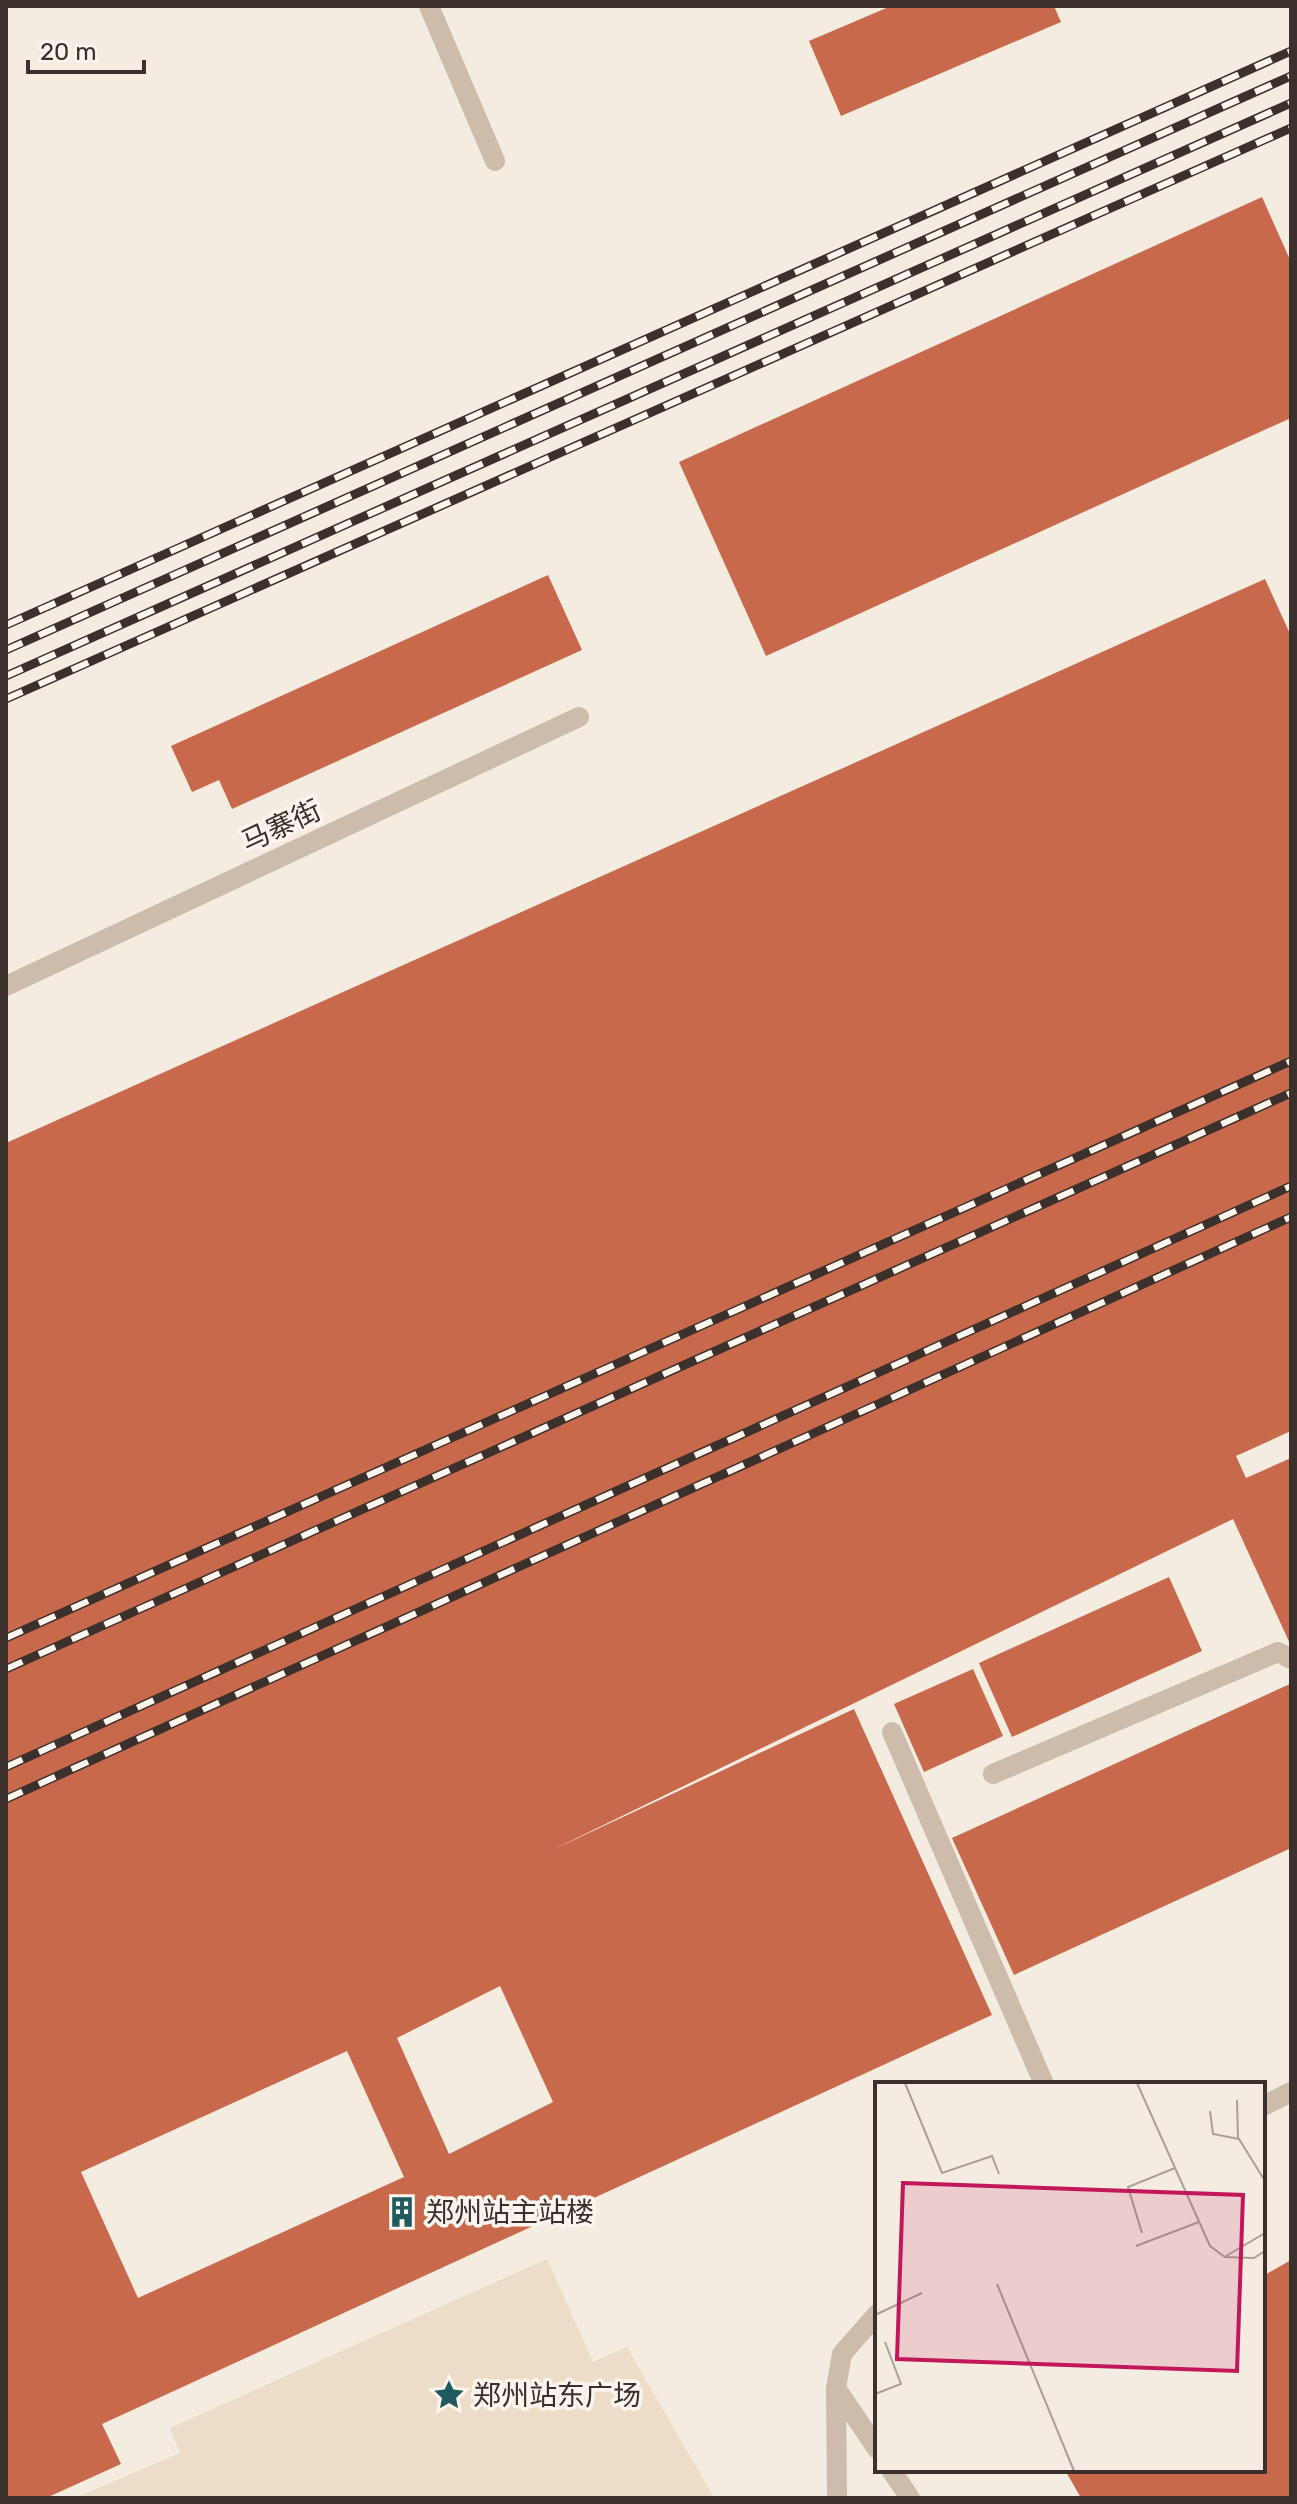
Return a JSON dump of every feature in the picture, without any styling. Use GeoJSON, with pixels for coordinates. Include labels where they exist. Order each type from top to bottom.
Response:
{"type":"FeatureCollection","features":[{"type":"Feature","properties":{"kind":"street"},"geometry":{"type":"LineString","coordinates":[[429,6],[495,161]]}},
{"type":"Feature","properties":{"kind":"street","name":"马寨街"},"geometry":{"type":"LineString","coordinates":[[6,986],[579,717]]}},
{"type":"Feature","properties":{"kind":"street"},"geometry":{"type":"LineString","coordinates":[[993,1774],[1278,1652],[1291,1659]]}},
{"type":"Feature","properties":{"kind":"street"},"geometry":{"type":"LineString","coordinates":[[892,1732],[1043,2082]]}},
{"type":"Feature","properties":{"kind":"street"},"geometry":{"type":"LineString","coordinates":[[1265,2105],[1291,2092]]}},
{"type":"Feature","properties":{"kind":"street"},"geometry":{"type":"LineString","coordinates":[[837,2498],[836,2388],[842,2354],[875,2316]]}},
{"type":"Feature","properties":{"kind":"street"},"geometry":{"type":"LineString","coordinates":[[836,2388],[875,2446]]}},
{"type":"Feature","properties":{"kind":"street"},"geometry":{"type":"LineString","coordinates":[[892,2472],[910,2498]]}},
{"type":"Feature","properties":{"kind":"shaded area","name":"郑州站东广场"},"geometry":{"type":"Polygon","coordinates":[[[547,2259],[593,2362],[627,2347],[714,2498],[75,2498],[180,2453],[170,2428],[547,2259]]]}},
{"type":"Feature","properties":{"kind":"building"},"geometry":{"type":"Polygon","coordinates":[[[891,6],[1054,6],[1061,22],[841,116],[809,41],[891,6]]]}},
{"type":"Feature","properties":{"kind":"building"},"geometry":{"type":"Polygon","coordinates":[[[1262,197],[1291,262],[1291,418],[766,656],[679,462],[1262,197]]]}},
{"type":"Feature","properties":{"kind":"building"},"geometry":{"type":"Polygon","coordinates":[[[548,575],[582,650],[232,809],[219,780],[192,792],[171,746],[548,575]]]}},
{"type":"Feature","properties":{"kind":"building"},"geometry":{"type":"Polygon","coordinates":[[[1265,579],[1291,636],[1291,1431],[1236,1456],[1246,1478],[1291,1458],[1291,1646],[1233,1519],[548,1852],[854,1709],[992,2015],[102,2424],[121,2464],[46,2498],[6,2498],[6,1143],[1265,579]],[[500,1986],[397,2038],[449,2154],[553,2102],[500,1986]],[[347,2051],[81,2172],[138,2298],[404,2177],[347,2051]]]}},
{"type":"Feature","properties":{"kind":"building"},"geometry":{"type":"Polygon","coordinates":[[[1169,1577],[1202,1651],[1012,1737],[979,1663],[1169,1577]]]}},
{"type":"Feature","properties":{"kind":"building"},"geometry":{"type":"Polygon","coordinates":[[[973,1669],[1003,1736],[924,1772],[894,1704],[973,1669]]]}},
{"type":"Feature","properties":{"kind":"building"},"geometry":{"type":"Polygon","coordinates":[[[1290,1684],[1291,1848],[1014,1975],[952,1838],[1290,1684]]]}},
{"type":"Feature","properties":{"kind":"building"},"geometry":{"type":"Polygon","coordinates":[[[1291,2260],[1291,2498],[1081,2498],[1066,2472],[1265,2472],[1265,2275],[1291,2260]]]}},
{"type":"Feature","properties":{"kind":"railway"},"geometry":{"type":"LineString","coordinates":[[6,625],[1291,51]]}},
{"type":"Feature","properties":{"kind":"railway"},"geometry":{"type":"LineString","coordinates":[[6,650],[1291,76]]}},
{"type":"Feature","properties":{"kind":"railway"},"geometry":{"type":"LineString","coordinates":[[6,676],[1291,103]]}},
{"type":"Feature","properties":{"kind":"railway"},"geometry":{"type":"LineString","coordinates":[[6,699],[1291,128]]}},
{"type":"Feature","properties":{"kind":"railway"},"geometry":{"type":"LineString","coordinates":[[6,1638],[1291,1061]]}},
{"type":"Feature","properties":{"kind":"railway"},"geometry":{"type":"LineString","coordinates":[[6,1669],[1291,1093]]}},
{"type":"Feature","properties":{"kind":"railway"},"geometry":{"type":"LineString","coordinates":[[6,1767],[1291,1186]]}},
{"type":"Feature","properties":{"kind":"railway"},"geometry":{"type":"LineString","coordinates":[[6,1799],[1291,1217]]}},
{"type":"Feature","properties":{"kind":"place","name":"郑州站主站楼"},"geometry":{"type":"Point","coordinates":[402,2212]}},
{"type":"Feature","properties":{"kind":"place","name":"郑州站东广场"},"geometry":{"type":"Point","coordinates":[449,2395]}}]}
